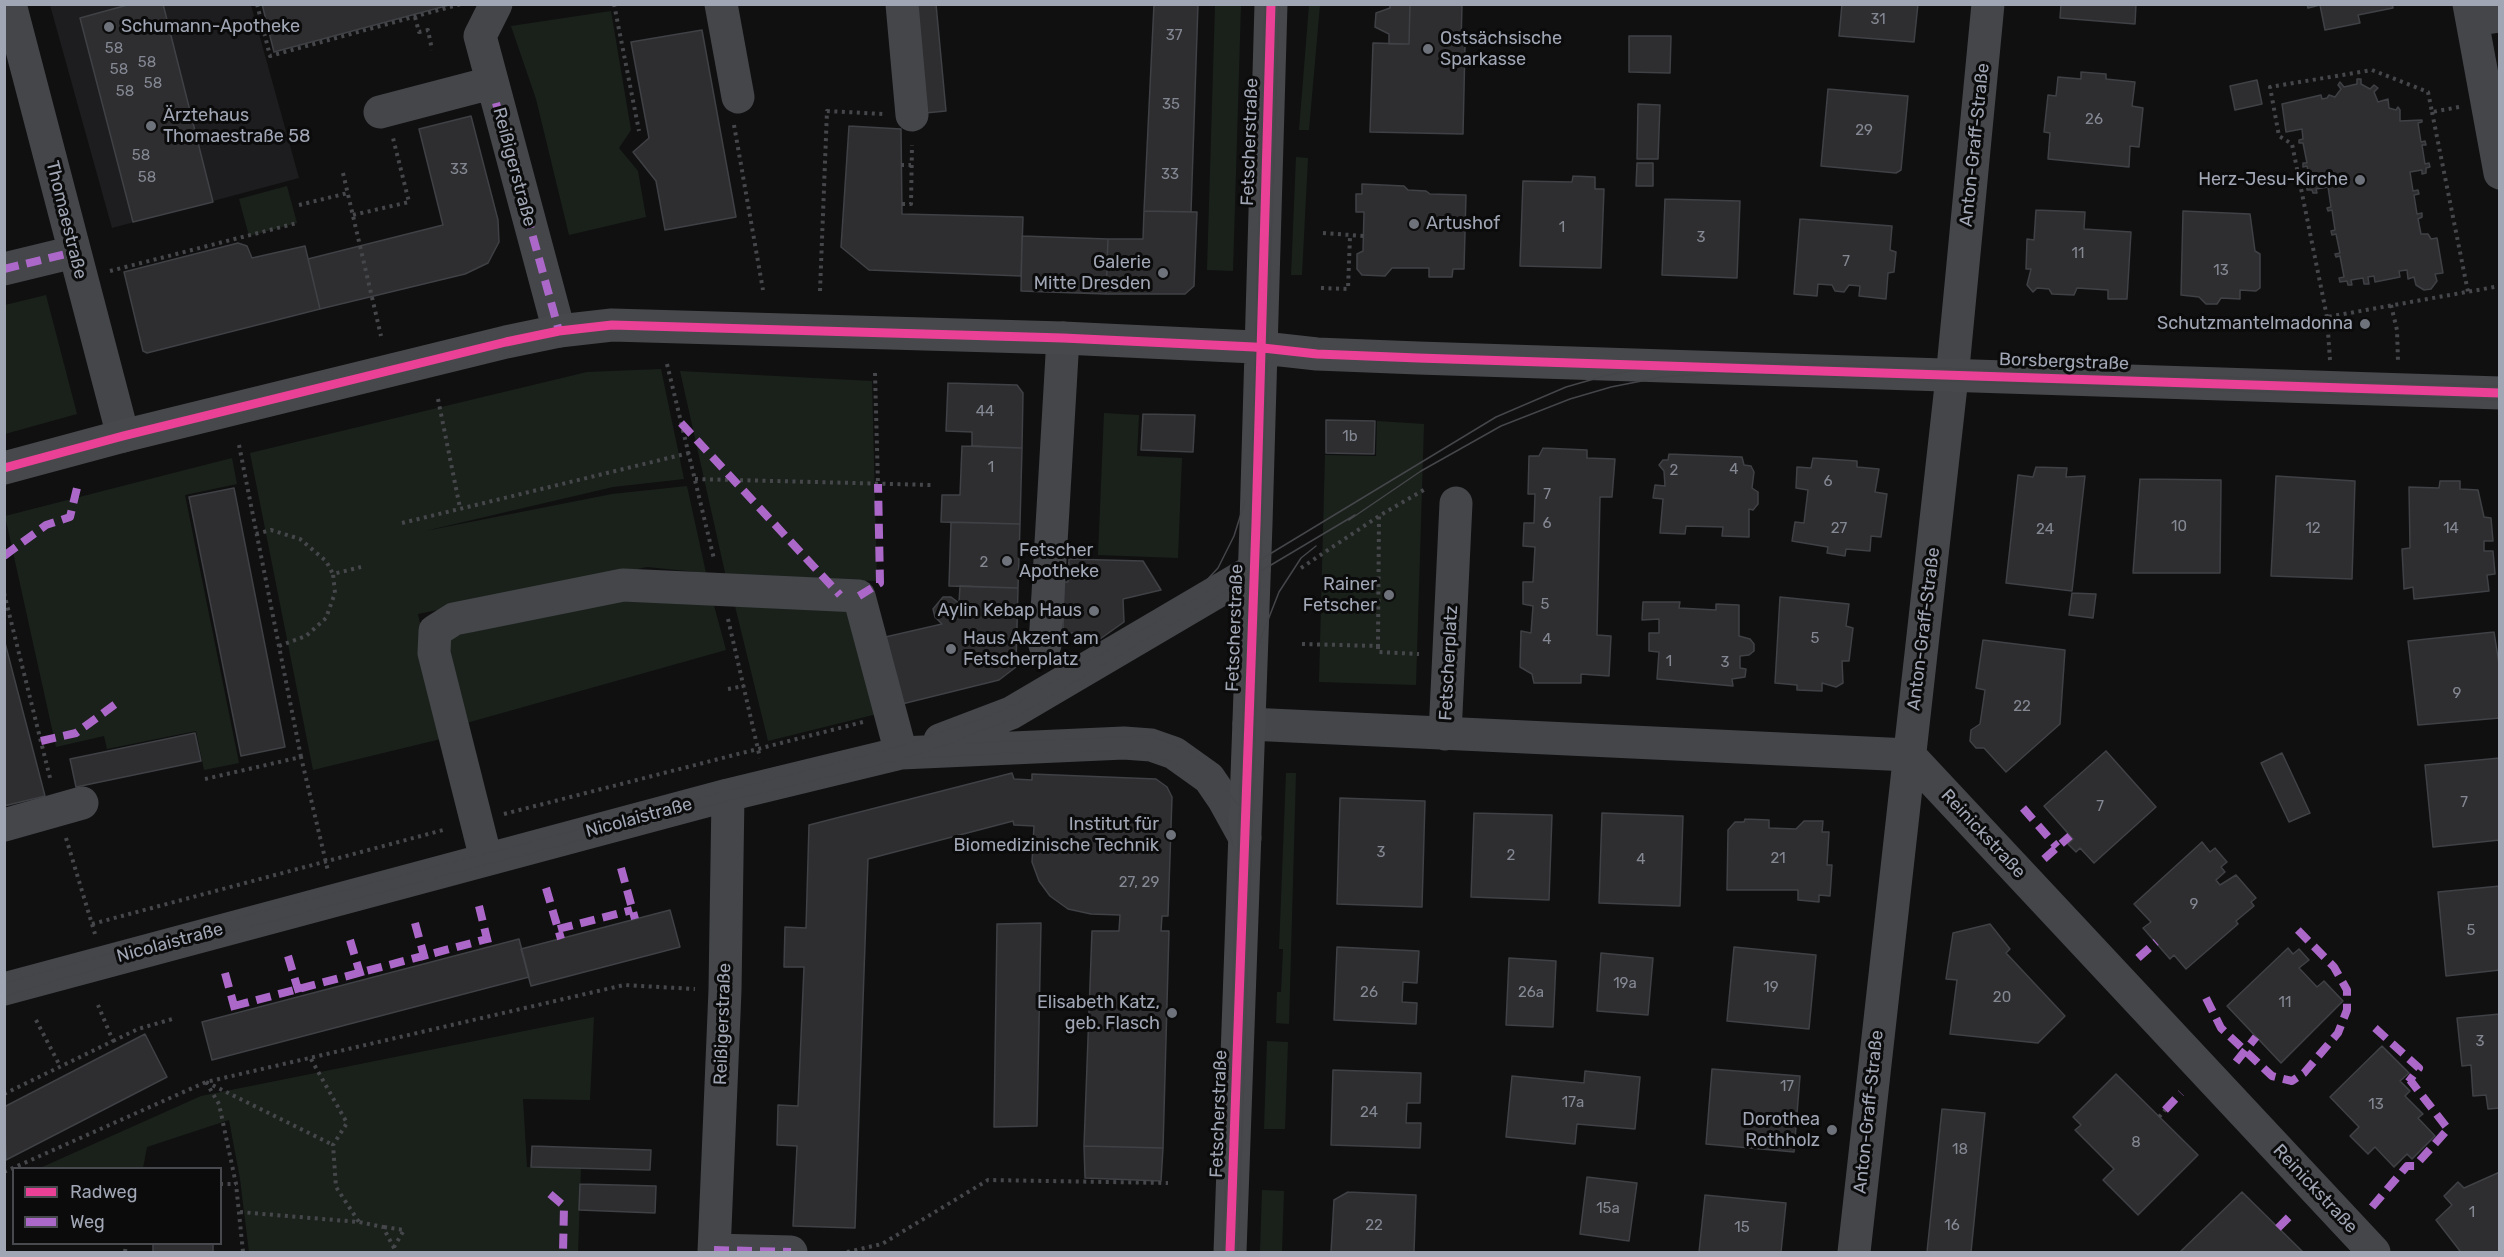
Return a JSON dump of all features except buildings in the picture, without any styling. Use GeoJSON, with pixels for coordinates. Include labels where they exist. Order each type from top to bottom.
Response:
{"type":"FeatureCollection","features":[{"type":"Feature","properties":{"kind":"main road","name":"Fetscherstraße"},"geometry":{"type":"LineString","coordinates":[[1230,1252],[1271,4]]}},
{"type":"Feature","properties":{"kind":"main road","name":"Borsbergstraße"},"geometry":{"type":"LineString","coordinates":[[4,468],[123,436],[559,331],[612,325],[658,324],[1063,338],[1261,347],[1317,354],[2499,393]]}},
{"type":"Feature","properties":{"kind":"street","name":"Thomaestraße"},"geometry":{"type":"LineString","coordinates":[[10,4],[123,436]]}},
{"type":"Feature","properties":{"kind":"street","name":"Reißigerstraße"},"geometry":{"type":"LineString","coordinates":[[496,4],[480,36],[559,331]]}},
{"type":"Feature","properties":{"kind":"street"},"geometry":{"type":"LineString","coordinates":[[721,4],[738,97]]}},
{"type":"Feature","properties":{"kind":"street"},"geometry":{"type":"LineString","coordinates":[[902,4],[912,116]]}},
{"type":"Feature","properties":{"kind":"street","name":"Anton-Graff-Straße"},"geometry":{"type":"LineString","coordinates":[[1854,1252],[1953,375],[1988,4]]}},
{"type":"Feature","properties":{"kind":"street"},"geometry":{"type":"LineString","coordinates":[[2480,13],[2486,102],[2499,173]]}},
{"type":"Feature","properties":{"kind":"street"},"geometry":{"type":"LineString","coordinates":[[386,122],[494,93]]}},
{"type":"Feature","properties":{"kind":"street"},"geometry":{"type":"LineString","coordinates":[[4,269],[77,265]]}},
{"type":"Feature","properties":{"kind":"street"},"geometry":{"type":"LineString","coordinates":[[1045,645],[1063,338]]}},
{"type":"Feature","properties":{"kind":"street","name":"Fetscherplatz"},"geometry":{"type":"LineString","coordinates":[[1249,724],[1445,734],[1456,503]]}},
{"type":"Feature","properties":{"kind":"street"},"geometry":{"type":"LineString","coordinates":[[486,860],[434,653],[435,632],[454,619],[623,585],[859,596],[901,753],[1011,713],[1254,570]]}},
{"type":"Feature","properties":{"kind":"street"},"geometry":{"type":"LineString","coordinates":[[1445,734],[1909,755]]}},
{"type":"Feature","properties":{"kind":"street","name":"Nicolaistraße"},"geometry":{"type":"LineString","coordinates":[[4,989],[728,795],[901,753],[1113,743],[1151,745],[1174,753],[1209,778],[1245,838]]}},
{"type":"Feature","properties":{"kind":"street","name":"Reinickstraße"},"geometry":{"type":"LineString","coordinates":[[1909,755],[2374,1252]]}},
{"type":"Feature","properties":{"kind":"street","name":"Reißigerstraße"},"geometry":{"type":"LineString","coordinates":[[714,1251],[725,990],[728,795]]}},
{"type":"Feature","properties":{"kind":"street"},"geometry":{"type":"LineString","coordinates":[[4,825],[82,803]]}},
{"type":"Feature","properties":{"kind":"street"},"geometry":{"type":"LineString","coordinates":[[714,1251],[791,1252]]}},
{"type":"Feature","properties":{"kind":"path"},"geometry":{"type":"LineString","coordinates":[[257,4],[270,56],[461,4]]}},
{"type":"Feature","properties":{"kind":"path"},"geometry":{"type":"LineString","coordinates":[[614,4],[639,131]]}},
{"type":"Feature","properties":{"kind":"path"},"geometry":{"type":"LineString","coordinates":[[416,17],[420,32],[428,30],[432,50]]}},
{"type":"Feature","properties":{"kind":"path"},"geometry":{"type":"LineString","coordinates":[[2333,388],[2327,317],[2292,144],[2279,136],[2270,87],[2372,70],[2428,92],[2468,292]]}},
{"type":"Feature","properties":{"kind":"path"},"geometry":{"type":"LineString","coordinates":[[738,97],[729,98],[763,290]]}},
{"type":"Feature","properties":{"kind":"path"},"geometry":{"type":"LineString","coordinates":[[2432,112],[2486,102]]}},
{"type":"Feature","properties":{"kind":"path"},"geometry":{"type":"LineString","coordinates":[[820,291],[827,111],[912,116],[911,204],[902,204]]}},
{"type":"Feature","properties":{"kind":"path"},"geometry":{"type":"LineString","coordinates":[[353,215],[409,202],[386,122]]}},
{"type":"Feature","properties":{"kind":"path"},"geometry":{"type":"LineString","coordinates":[[902,165],[912,165]]}},
{"type":"Feature","properties":{"kind":"path"},"geometry":{"type":"LineString","coordinates":[[344,173],[381,336]]}},
{"type":"Feature","properties":{"kind":"path"},"geometry":{"type":"LineString","coordinates":[[299,205],[348,193]]}},
{"type":"Feature","properties":{"kind":"path"},"geometry":{"type":"LineString","coordinates":[[77,265],[297,223]]}},
{"type":"Feature","properties":{"kind":"path"},"geometry":{"type":"LineString","coordinates":[[1323,233],[1364,236]]}},
{"type":"Feature","properties":{"kind":"path"},"geometry":{"type":"LineString","coordinates":[[1321,288],[1348,289],[1350,236]]}},
{"type":"Feature","properties":{"kind":"path"},"geometry":{"type":"LineString","coordinates":[[2327,317],[2499,286]]}},
{"type":"Feature","properties":{"kind":"path"},"geometry":{"type":"LineString","coordinates":[[2391,305],[2399,340],[2398,390]]}},
{"type":"Feature","properties":{"kind":"path"},"geometry":{"type":"LineString","coordinates":[[875,373],[878,484]]}},
{"type":"Feature","properties":{"kind":"path"},"geometry":{"type":"LineString","coordinates":[[438,399],[460,508]]}},
{"type":"Feature","properties":{"kind":"path"},"geometry":{"type":"LineString","coordinates":[[239,445],[301,758],[335,900]]}},
{"type":"Feature","properties":{"kind":"path"},"geometry":{"type":"LineString","coordinates":[[402,523],[689,453]]}},
{"type":"Feature","properties":{"kind":"path"},"geometry":{"type":"LineString","coordinates":[[695,479],[932,485]]}},
{"type":"Feature","properties":{"kind":"path"},"geometry":{"type":"LineString","coordinates":[[1301,568],[1379,516],[1427,488]]}},
{"type":"Feature","properties":{"kind":"path"},"geometry":{"type":"LineString","coordinates":[[1379,516],[1378,652],[1423,654]]}},
{"type":"Feature","properties":{"kind":"path"},"geometry":{"type":"LineString","coordinates":[[256,534],[272,530],[300,538],[326,561],[333,574],[335,594],[326,618],[306,636],[279,646]]}},
{"type":"Feature","properties":{"kind":"path"},"geometry":{"type":"LineString","coordinates":[[333,574],[361,567]]}},
{"type":"Feature","properties":{"kind":"path"},"geometry":{"type":"LineString","coordinates":[[1302,644],[1378,646]]}},
{"type":"Feature","properties":{"kind":"path"},"geometry":{"type":"LineString","coordinates":[[728,689],[744,686]]}},
{"type":"Feature","properties":{"kind":"path"},"geometry":{"type":"LineString","coordinates":[[92,924],[758,747],[891,715]]}},
{"type":"Feature","properties":{"kind":"path"},"geometry":{"type":"LineString","coordinates":[[205,779],[301,758]]}},
{"type":"Feature","properties":{"kind":"path"},"geometry":{"type":"LineString","coordinates":[[15,1167],[206,1082],[624,986],[725,990]]}},
{"type":"Feature","properties":{"kind":"path"},"geometry":{"type":"LineString","coordinates":[[98,1005],[113,1041]]}},
{"type":"Feature","properties":{"kind":"path"},"geometry":{"type":"LineString","coordinates":[[5,1092],[138,1029],[176,1018]]}},
{"type":"Feature","properties":{"kind":"path"},"geometry":{"type":"LineString","coordinates":[[36,1020],[60,1066]]}},
{"type":"Feature","properties":{"kind":"path"},"geometry":{"type":"LineString","coordinates":[[311,1059],[347,1123],[333,1145],[336,1187],[358,1222]]}},
{"type":"Feature","properties":{"kind":"path"},"geometry":{"type":"LineString","coordinates":[[206,1082],[333,1145]]}},
{"type":"Feature","properties":{"kind":"path"},"geometry":{"type":"LineString","coordinates":[[206,1082],[219,1104],[236,1184],[243,1252]]}},
{"type":"Feature","properties":{"kind":"path"},"geometry":{"type":"LineString","coordinates":[[2159,1117],[2166,1110]]}},
{"type":"Feature","properties":{"kind":"path"},"geometry":{"type":"LineString","coordinates":[[847,1252],[882,1244],[988,1180],[1168,1183]]}},
{"type":"Feature","properties":{"kind":"path"},"geometry":{"type":"LineString","coordinates":[[222,1184],[236,1184]]}},
{"type":"Feature","properties":{"kind":"path"},"geometry":{"type":"LineString","coordinates":[[240,1212],[358,1222],[404,1230],[393,1248]]}},
{"type":"Feature","properties":{"kind":"path"},"geometry":{"type":"LineString","coordinates":[[383,1227],[396,1252]]}},
{"type":"Feature","properties":{"kind":"shaded area"},"geometry":{"type":"Polygon","coordinates":[[[50,5],[251,5],[299,178],[112,228],[50,5]]]}},
{"type":"Feature","properties":{"kind":"shaded area"},"geometry":{"type":"Polygon","coordinates":[[[1215,5],[1241,5],[1233,271],[1207,270],[1215,5]]]}},
{"type":"Feature","properties":{"kind":"shaded area"},"geometry":{"type":"Polygon","coordinates":[[[1309,5],[1320,5],[1309,130],[1299,130],[1309,5]]]}},
{"type":"Feature","properties":{"kind":"shaded area"},"geometry":{"type":"Polygon","coordinates":[[[611,11],[631,130],[619,148],[638,171],[646,217],[569,235],[536,99],[511,26],[611,11]]]}},
{"type":"Feature","properties":{"kind":"shaded area"},"geometry":{"type":"Polygon","coordinates":[[[1296,157],[1308,158],[1302,275],[1291,275],[1296,157]]]}},
{"type":"Feature","properties":{"kind":"shaded area"},"geometry":{"type":"Polygon","coordinates":[[[287,186],[297,223],[249,236],[239,199],[287,186]]]}},
{"type":"Feature","properties":{"kind":"shaded area"},"geometry":{"type":"Polygon","coordinates":[[[46,295],[77,414],[5,434],[5,305],[46,295]]]}},
{"type":"Feature","properties":{"kind":"shaded area"},"geometry":{"type":"Polygon","coordinates":[[[661,369],[684,479],[613,487],[425,531],[612,494],[687,486],[706,573],[647,567],[418,614],[445,738],[313,770],[250,453],[587,372],[661,369]]]}},
{"type":"Feature","properties":{"kind":"shaded area"},"geometry":{"type":"Polygon","coordinates":[[[680,371],[872,381],[877,581],[726,577],[680,371]]]}},
{"type":"Feature","properties":{"kind":"shaded area"},"geometry":{"type":"Polygon","coordinates":[[[1104,413],[1139,415],[1137,456],[1182,458],[1178,558],[1098,555],[1104,413]]]}},
{"type":"Feature","properties":{"kind":"shaded area"},"geometry":{"type":"Polygon","coordinates":[[[1377,421],[1424,424],[1416,685],[1319,682],[1325,455],[1376,456],[1377,421]]]}},
{"type":"Feature","properties":{"kind":"shaded area"},"geometry":{"type":"Polygon","coordinates":[[[232,458],[237,484],[185,495],[239,763],[204,770],[196,731],[107,749],[104,736],[56,747],[5,516],[232,458]]]}},
{"type":"Feature","properties":{"kind":"shaded area"},"geometry":{"type":"Polygon","coordinates":[[[613,598],[712,598],[726,650],[463,724],[444,665],[451,637],[613,598]]]}},
{"type":"Feature","properties":{"kind":"shaded area"},"geometry":{"type":"Polygon","coordinates":[[[734,602],[852,611],[881,713],[768,741],[734,602]]]}},
{"type":"Feature","properties":{"kind":"shaded area"},"geometry":{"type":"Polygon","coordinates":[[[1286,773],[1296,773],[1289,1024],[1276,1023],[1277,992],[1281,992],[1283,949],[1279,949],[1286,773]]]}},
{"type":"Feature","properties":{"kind":"shaded area"},"geometry":{"type":"Polygon","coordinates":[[[594,1017],[590,1100],[523,1099],[527,1167],[581,1168],[578,1252],[249,1252],[240,1179],[229,1120],[147,1147],[143,1167],[42,1167],[201,1096],[594,1017]]]}},
{"type":"Feature","properties":{"kind":"shaded area"},"geometry":{"type":"Polygon","coordinates":[[[1267,1041],[1288,1042],[1285,1129],[1264,1129],[1267,1041]]]}},
{"type":"Feature","properties":{"kind":"shaded area"},"geometry":{"type":"Polygon","coordinates":[[[1262,1190],[1284,1191],[1282,1252],[1260,1252],[1262,1190]]]}},
{"type":"Feature","properties":{"kind":"tram line"},"geometry":{"type":"LineString","coordinates":[[1223,1252],[1252,469],[1265,4]]}},
{"type":"Feature","properties":{"kind":"tram line"},"geometry":{"type":"LineString","coordinates":[[1238,1252],[1279,4]]}},
{"type":"Feature","properties":{"kind":"tram line"},"geometry":{"type":"LineString","coordinates":[[4,983],[256,913],[890,749],[981,719],[1017,703],[1217,586],[1496,417],[1566,387],[1608,375],[1664,365],[1714,361],[2500,386]]}},
{"type":"Feature","properties":{"kind":"tram line"},"geometry":{"type":"LineString","coordinates":[[1349,520],[1421,471],[1501,426],[1570,399],[1611,387],[1662,377],[1714,373],[2500,400]]}},
{"type":"Feature","properties":{"kind":"tram line"},"geometry":{"type":"LineString","coordinates":[[1192,596],[1218,568],[1234,536],[1245,501]]}},
{"type":"Feature","properties":{"kind":"tram line"},"geometry":{"type":"LineString","coordinates":[[4,996],[151,953],[728,801],[903,759],[949,744],[1014,718],[1355,515]]}},
{"type":"Feature","properties":{"kind":"tram line"},"geometry":{"type":"LineString","coordinates":[[1257,648],[1279,592],[1301,558],[1316,546]]}},
{"type":"Feature","properties":{"kind":"tram line"},"geometry":{"type":"LineString","coordinates":[[966,743],[1152,736],[1189,751],[1208,765],[1238,805]]}},
{"type":"Feature","properties":{"kind":"tram line"},"geometry":{"type":"LineString","coordinates":[[922,758],[1122,750],[1149,753],[1194,776],[1208,791],[1225,816],[1233,846]]}},
{"type":"Feature","properties":{"kind":"marked path"},"geometry":{"type":"LineString","coordinates":[[496,103],[559,331]]}},
{"type":"Feature","properties":{"kind":"marked path"},"geometry":{"type":"LineString","coordinates":[[4,269],[74,252]]}},
{"type":"Feature","properties":{"kind":"marked path"},"geometry":{"type":"LineString","coordinates":[[681,423],[840,595]]}},
{"type":"Feature","properties":{"kind":"marked path"},"geometry":{"type":"LineString","coordinates":[[859,596],[880,583],[878,484]]}},
{"type":"Feature","properties":{"kind":"marked path"},"geometry":{"type":"LineString","coordinates":[[4,556],[46,525],[70,517],[77,488]]}},
{"type":"Feature","properties":{"kind":"marked path"},"geometry":{"type":"LineString","coordinates":[[41,741],[76,733],[121,700]]}},
{"type":"Feature","properties":{"kind":"marked path"},"geometry":{"type":"LineString","coordinates":[[2023,808],[2057,847]]}},
{"type":"Feature","properties":{"kind":"marked path"},"geometry":{"type":"LineString","coordinates":[[2044,859],[2070,836]]}},
{"type":"Feature","properties":{"kind":"marked path"},"geometry":{"type":"LineString","coordinates":[[621,868],[635,919]]}},
{"type":"Feature","properties":{"kind":"marked path"},"geometry":{"type":"LineString","coordinates":[[546,888],[561,939]]}},
{"type":"Feature","properties":{"kind":"marked path"},"geometry":{"type":"LineString","coordinates":[[479,906],[489,947]]}},
{"type":"Feature","properties":{"kind":"marked path"},"geometry":{"type":"LineString","coordinates":[[558,929],[632,910]]}},
{"type":"Feature","properties":{"kind":"marked path"},"geometry":{"type":"LineString","coordinates":[[415,923],[426,963]]}},
{"type":"Feature","properties":{"kind":"marked path"},"geometry":{"type":"LineString","coordinates":[[2206,998],[2221,1028],[2272,1076],[2292,1081],[2304,1073],[2338,1033],[2347,1010],[2347,990],[2334,967],[2294,926]]}},
{"type":"Feature","properties":{"kind":"marked path"},"geometry":{"type":"LineString","coordinates":[[234,1006],[487,939]]}},
{"type":"Feature","properties":{"kind":"marked path"},"geometry":{"type":"LineString","coordinates":[[350,940],[362,980]]}},
{"type":"Feature","properties":{"kind":"marked path"},"geometry":{"type":"LineString","coordinates":[[2138,958],[2156,942]]}},
{"type":"Feature","properties":{"kind":"marked path"},"geometry":{"type":"LineString","coordinates":[[288,956],[300,996]]}},
{"type":"Feature","properties":{"kind":"marked path"},"geometry":{"type":"LineString","coordinates":[[225,973],[236,1013]]}},
{"type":"Feature","properties":{"kind":"marked path"},"geometry":{"type":"LineString","coordinates":[[2375,1028],[2419,1068],[2410,1080]]}},
{"type":"Feature","properties":{"kind":"marked path"},"geometry":{"type":"LineString","coordinates":[[2236,1062],[2256,1037]]}},
{"type":"Feature","properties":{"kind":"marked path"},"geometry":{"type":"LineString","coordinates":[[2372,1207],[2407,1166],[2415,1166],[2448,1129],[2410,1080],[2405,1086]]}},
{"type":"Feature","properties":{"kind":"marked path"},"geometry":{"type":"LineString","coordinates":[[2165,1110],[2181,1093]]}},
{"type":"Feature","properties":{"kind":"marked path"},"geometry":{"type":"LineString","coordinates":[[550,1194],[564,1206],[563,1252]]}},
{"type":"Feature","properties":{"kind":"marked path"},"geometry":{"type":"LineString","coordinates":[[2278,1228],[2293,1213]]}},
{"type":"Feature","properties":{"kind":"marked path"},"geometry":{"type":"LineString","coordinates":[[714,1250],[791,1252]]}},
{"type":"Feature","properties":{"kind":"cycle path"},"geometry":{"type":"LineString","coordinates":[[1230,1252],[1256,524],[1271,4]]}},
{"type":"Feature","properties":{"kind":"cycle path"},"geometry":{"type":"LineString","coordinates":[[4,468],[123,436],[506,342],[559,331],[612,325],[1063,338],[1418,358],[2500,393]]}},
{"type":"Feature","properties":{"kind":"place","name":"Schumann-Apotheke"},"geometry":{"type":"Point","coordinates":[109,27]}},
{"type":"Feature","properties":{"kind":"place","name":"Ostsächsische Sparkasse"},"geometry":{"type":"Point","coordinates":[1428,49]}},
{"type":"Feature","properties":{"kind":"place","name":"Ärztehaus Thomaestraße 58"},"geometry":{"type":"Point","coordinates":[151,126]}},
{"type":"Feature","properties":{"kind":"place","name":"Herz-Jesu-Kirche"},"geometry":{"type":"Point","coordinates":[2360,180]}},
{"type":"Feature","properties":{"kind":"place","name":"Artushof"},"geometry":{"type":"Point","coordinates":[1414,224]}},
{"type":"Feature","properties":{"kind":"place","name":"Galerie Mitte Dresden"},"geometry":{"type":"Point","coordinates":[1163,273]}},
{"type":"Feature","properties":{"kind":"place","name":"Schutzmantelmadonna"},"geometry":{"type":"Point","coordinates":[2365,324]}},
{"type":"Feature","properties":{"kind":"place","name":"Fetscher Apotheke"},"geometry":{"type":"Point","coordinates":[1007,561]}},
{"type":"Feature","properties":{"kind":"place","name":"Rainer Fetscher"},"geometry":{"type":"Point","coordinates":[1389,595]}},
{"type":"Feature","properties":{"kind":"place","name":"Aylin Kebap Haus"},"geometry":{"type":"Point","coordinates":[1094,611]}},
{"type":"Feature","properties":{"kind":"place","name":"Haus Akzent am Fetscherplatz"},"geometry":{"type":"Point","coordinates":[951,649]}},
{"type":"Feature","properties":{"kind":"place","name":"Institut für Biomedizinische Technik"},"geometry":{"type":"Point","coordinates":[1171,835]}},
{"type":"Feature","properties":{"kind":"place","name":"Elisabeth Katz, geb. Flasch"},"geometry":{"type":"Point","coordinates":[1172,1013]}},
{"type":"Feature","properties":{"kind":"place","name":"Dorothea Rothholz"},"geometry":{"type":"Point","coordinates":[1832,1130]}}]}
